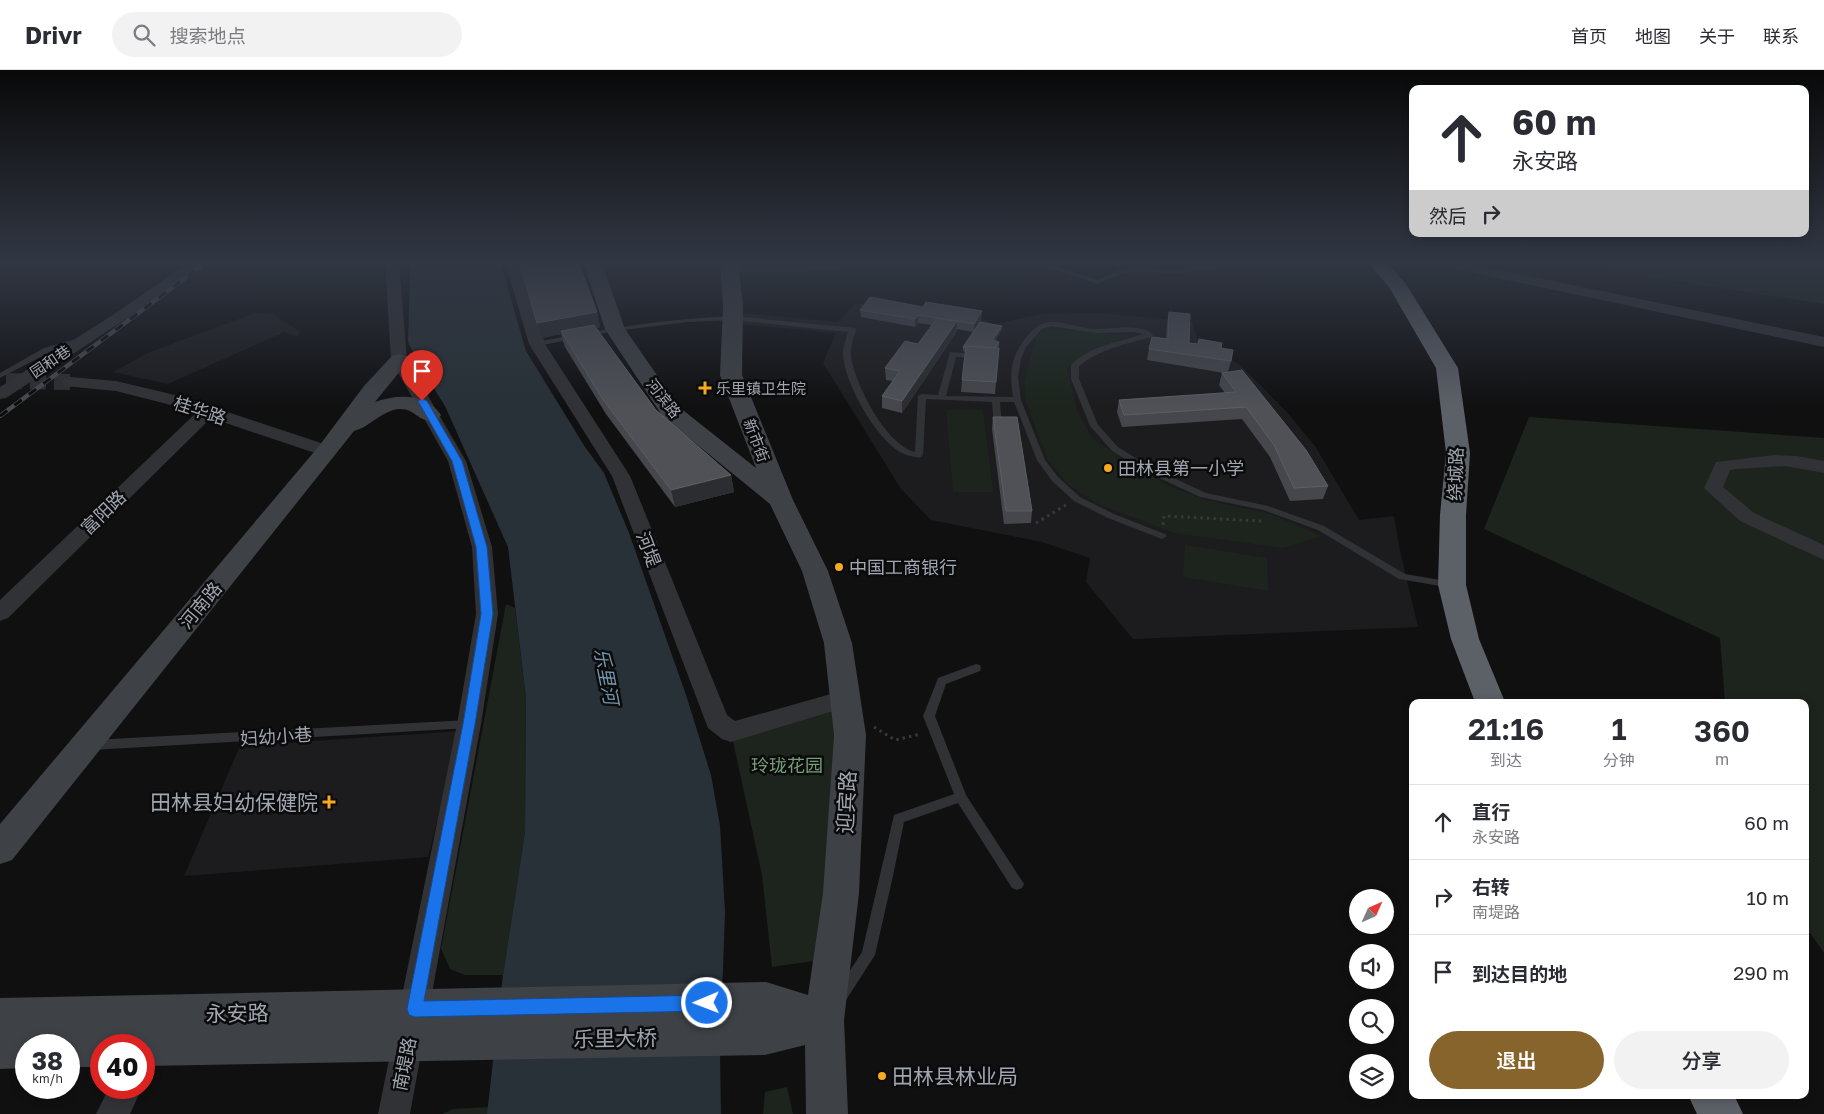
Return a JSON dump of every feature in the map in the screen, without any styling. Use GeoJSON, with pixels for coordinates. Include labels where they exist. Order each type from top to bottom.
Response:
{"type":"FeatureCollection","features":[{"type":"Feature","properties":{"kind":"highway","name":"绕城路"},"geometry":{"type":"LineString","coordinates":[[1412,310],[1447,368],[1458,453],[1453,515],[1452,585],[1465,639],[1489,699]]}},
{"type":"Feature","properties":{"kind":"highway"},"geometry":{"type":"LineString","coordinates":[[1712,1099],[1722,1114]]}},
{"type":"Feature","properties":{"kind":"street","name":"园和巷"},"geometry":{"type":"LineString","coordinates":[[1,383],[84,339],[130,310]]}},
{"type":"Feature","properties":{"kind":"street","name":"南堤路"},"geometry":{"type":"LineString","coordinates":[[394,1114],[469,724],[487,614],[482,547],[457,461],[399,360],[395,310]]}},
{"type":"Feature","properties":{"kind":"street","name":"河堤"},"geometry":{"type":"LineString","coordinates":[[527,310],[537,344],[621,476],[716,720],[731,732],[845,704]]}},
{"type":"Feature","properties":{"kind":"street","name":"河滨路"},"geometry":{"type":"LineString","coordinates":[[608,310],[615,329],[671,412],[780,500]]}},
{"type":"Feature","properties":{"kind":"street","name":"新市街"},"geometry":{"type":"LineString","coordinates":[[732,310],[731,375],[780,500]]}},
{"type":"Feature","properties":{"kind":"street"},"geometry":{"type":"LineString","coordinates":[[1669,310],[1824,342]]}},
{"type":"Feature","properties":{"kind":"street","name":"河南路"},"geometry":{"type":"LineString","coordinates":[[0,849],[334,442],[372,390],[399,360]]}},
{"type":"Feature","properties":{"kind":"street","name":"桂华路"},"geometry":{"type":"LineString","coordinates":[[70,382],[116,386],[173,400],[207,412],[334,442]]}},
{"type":"Feature","properties":{"kind":"street"},"geometry":{"type":"LineString","coordinates":[[334,442],[364,416],[381,407],[401,402],[414,404],[430,415]]}},
{"type":"Feature","properties":{"kind":"street","name":"富阳路"},"geometry":{"type":"LineString","coordinates":[[0,613],[207,412]]}},
{"type":"Feature","properties":{"kind":"street"},"geometry":{"type":"LineString","coordinates":[[1824,467],[1804,462],[1768,459],[1724,466],[1713,488],[1747,516],[1824,553]]}},
{"type":"Feature","properties":{"kind":"street"},"geometry":{"type":"LineString","coordinates":[[740,467],[758,474],[766,469],[766,462]]}},
{"type":"Feature","properties":{"kind":"street","name":"迎宾路"},"geometry":{"type":"LineString","coordinates":[[780,500],[814,571],[838,643],[850,735],[841,893],[824,1020],[827,1114]]}},
{"type":"Feature","properties":{"kind":"street","name":"永安路"},"geometry":{"type":"LineString","coordinates":[[0,1018],[109,1034]]}},
{"type":"Feature","properties":{"kind":"street","name":"乐里大桥"},"geometry":{"type":"LineString","coordinates":[[470,1024],[765,1018],[824,1020]]}},
{"type":"Feature","properties":{"kind":"street","name":"永安路"},"geometry":{"type":"LineString","coordinates":[[155,1040],[412,1025],[470,1024]]}},
{"type":"Feature","properties":{"kind":"street"},"geometry":{"type":"LineString","coordinates":[[0,1049],[15,1048]]}},
{"type":"Feature","properties":{"kind":"street"},"geometry":{"type":"LineString","coordinates":[[112,1114],[120,1099]]}},
{"type":"Feature","properties":{"kind":"lane"},"geometry":{"type":"LineString","coordinates":[[537,344],[615,329],[688,320],[732,318],[852,330],[846,355],[852,374],[867,407],[882,430],[904,451],[919,455],[922,396],[1017,400]]}},
{"type":"Feature","properties":{"kind":"lane"},"geometry":{"type":"LineString","coordinates":[[1162,536],[1111,516],[1077,499],[1055,479],[1040,460],[1017,400],[1014,377],[1017,359],[1023,346],[1039,327],[1051,324],[1095,331],[1135,330],[1150,335],[1146,338],[1098,350],[1086,356],[1075,365],[1076,379],[1094,426],[1115,449],[1147,469],[1203,495],[1265,508],[1321,528],[1402,577],[1452,585]]}},
{"type":"Feature","properties":{"kind":"lane"},"geometry":{"type":"LineString","coordinates":[[942,398],[953,354],[975,356]]}},
{"type":"Feature","properties":{"kind":"lane"},"geometry":{"type":"LineString","coordinates":[[996,399],[998,427]]}},
{"type":"Feature","properties":{"kind":"lane"},"geometry":{"type":"LineString","coordinates":[[976,668],[942,681],[929,716],[962,797],[1017,884]]}},
{"type":"Feature","properties":{"kind":"lane","name":"妇幼小巷"},"geometry":{"type":"LineString","coordinates":[[84,746],[228,740],[303,733],[469,724]]}},
{"type":"Feature","properties":{"kind":"lane"},"geometry":{"type":"LineString","coordinates":[[824,1020],[868,955],[887,876],[898,819],[962,797]]}},
{"type":"Feature","properties":{"kind":"path"},"geometry":{"type":"LineString","coordinates":[[1036,523],[1077,499]]}},
{"type":"Feature","properties":{"kind":"path"},"geometry":{"type":"LineString","coordinates":[[1162,536],[1164,516],[1307,523]]}},
{"type":"Feature","properties":{"kind":"path"},"geometry":{"type":"LineString","coordinates":[[845,704],[895,740],[935,732]]}},
{"type":"Feature","properties":{"kind":"shaded area","name":"田林县第一小学"},"geometry":{"type":"Polygon","coordinates":[[[850,310],[926,310],[971,314],[994,324],[1042,314],[1100,313],[1192,322],[1197,339],[1240,365],[1285,410],[1315,446],[1359,520],[1394,516],[1400,551],[1418,627],[1133,639],[1086,582],[1090,558],[1042,542],[931,520],[901,489],[823,363],[836,333],[740,324],[743,313],[838,322],[850,310]]]}},
{"type":"Feature","properties":{"kind":"shaded area"},"geometry":{"type":"Polygon","coordinates":[[[255,313],[273,314],[299,331],[299,337],[284,332],[168,384],[113,372],[150,352],[255,313]]]}},
{"type":"Feature","properties":{"kind":"shaded area","name":"田林县妇幼保健院"},"geometry":{"type":"Polygon","coordinates":[[[460,731],[428,857],[184,876],[240,746],[460,731]]]}},
{"type":"Feature","properties":{"kind":"green space"},"geometry":{"type":"Polygon","coordinates":[[[1054,329],[1134,336],[1090,351],[1067,368],[1077,410],[1092,438],[1130,464],[1171,487],[1206,500],[1271,514],[1322,536],[1283,548],[1174,533],[1098,504],[1067,484],[1048,460],[1026,402],[1024,382],[1036,336],[1044,331],[1054,329]]]}},
{"type":"Feature","properties":{"kind":"green space"},"geometry":{"type":"Polygon","coordinates":[[[946,410],[983,410],[993,492],[953,492],[946,410]]]}},
{"type":"Feature","properties":{"kind":"green space"},"geometry":{"type":"Polygon","coordinates":[[[1529,417],[1824,438],[1824,953],[1809,932],[1809,699],[1725,699],[1720,638],[1484,529],[1529,417]]]}},
{"type":"Feature","properties":{"kind":"green space"},"geometry":{"type":"Polygon","coordinates":[[[1185,545],[1267,558],[1268,591],[1183,577],[1185,545]]]}},
{"type":"Feature","properties":{"kind":"green space"},"geometry":{"type":"Polygon","coordinates":[[[506,604],[515,608],[526,698],[525,832],[503,975],[465,975],[450,969],[441,949],[506,604]]]}},
{"type":"Feature","properties":{"kind":"green space","name":"玲珑花园"},"geometry":{"type":"Polygon","coordinates":[[[836,701],[820,960],[772,967],[762,875],[731,732],[836,701]]]}},
{"type":"Feature","properties":{"kind":"green space"},"geometry":{"type":"Polygon","coordinates":[[[787,1087],[793,1114],[763,1114],[765,1092],[787,1087]]]}},
{"type":"Feature","properties":{"kind":"green space"},"geometry":{"type":"Polygon","coordinates":[[[489,1107],[487,1114],[442,1114],[453,1109],[489,1107]]]}},
{"type":"Feature","properties":{"kind":"water","name":"乐里河"},"geometry":{"type":"Polygon","coordinates":[[[409,310],[514,310],[526,351],[585,447],[604,473],[629,533],[686,695],[711,775],[720,826],[725,912],[720,1054],[721,1114],[487,1114],[503,975],[525,832],[526,698],[508,547],[445,406],[418,363],[408,342],[409,310]]]}},
{"type":"Feature","properties":{"kind":"building"},"geometry":{"type":"Polygon","coordinates":[[[533,310],[596,310],[597,312],[537,323],[533,310]]]}},
{"type":"Feature","properties":{"kind":"building"},"geometry":{"type":"Polygon","coordinates":[[[860,310],[982,311],[974,324],[918,315],[915,319],[860,310]]]}},
{"type":"Feature","properties":{"kind":"building"},"geometry":{"type":"Polygon","coordinates":[[[1169,312],[1190,314],[1189,343],[1198,344],[1199,339],[1222,343],[1221,348],[1233,350],[1231,361],[1149,349],[1152,337],[1168,339],[1169,312]]]}},
{"type":"Feature","properties":{"kind":"building"},"geometry":{"type":"Polygon","coordinates":[[[937,318],[957,321],[902,401],[882,396],[900,371],[885,368],[905,341],[918,344],[937,318]]]}},
{"type":"Feature","properties":{"kind":"building"},"geometry":{"type":"Polygon","coordinates":[[[980,322],[1002,326],[993,340],[999,342],[995,348],[963,347],[980,322]]]}},
{"type":"Feature","properties":{"kind":"building"},"geometry":{"type":"Polygon","coordinates":[[[594,325],[656,410],[731,475],[671,490],[602,398],[561,331],[594,325]]]}},
{"type":"Feature","properties":{"kind":"building"},"geometry":{"type":"Polygon","coordinates":[[[966,346],[999,348],[996,382],[962,380],[966,346]]]}},
{"type":"Feature","properties":{"kind":"building"},"geometry":{"type":"Polygon","coordinates":[[[1242,370],[1306,450],[1328,486],[1294,488],[1274,445],[1246,407],[1124,415],[1119,400],[1236,392],[1222,373],[1242,370]]]}},
{"type":"Feature","properties":{"kind":"building"},"geometry":{"type":"Polygon","coordinates":[[[993,417],[1017,417],[1032,511],[1006,511],[993,417]]]}},
{"type":"Feature","properties":{"kind":"tunnel"},"geometry":{"type":"LineString","coordinates":[[6,381],[70,382]]}},
{"type":"Feature","properties":{"kind":"railway"},"geometry":{"type":"LineString","coordinates":[[0,416],[143,310]]}},
{"type":"Feature","properties":{"kind":"place","name":"乐里镇卫生院"},"geometry":{"type":"Point","coordinates":[705,388]}},
{"type":"Feature","properties":{"kind":"place","name":"田林县第一小学"},"geometry":{"type":"Point","coordinates":[1108,468]}},
{"type":"Feature","properties":{"kind":"place","name":"中国工商银行"},"geometry":{"type":"Point","coordinates":[839,567]}},
{"type":"Feature","properties":{"kind":"place","name":"田林县妇幼保健院"},"geometry":{"type":"Point","coordinates":[329,802]}},
{"type":"Feature","properties":{"kind":"place","name":"田林县林业局"},"geometry":{"type":"Point","coordinates":[882,1076]}},
{"type":"Feature","properties":{"kind":"route"},"geometry":{"type":"LineString","coordinates":[[422,401],[457,461],[482,547],[487,614],[469,724],[415,1009],[707,1003]]}}]}
